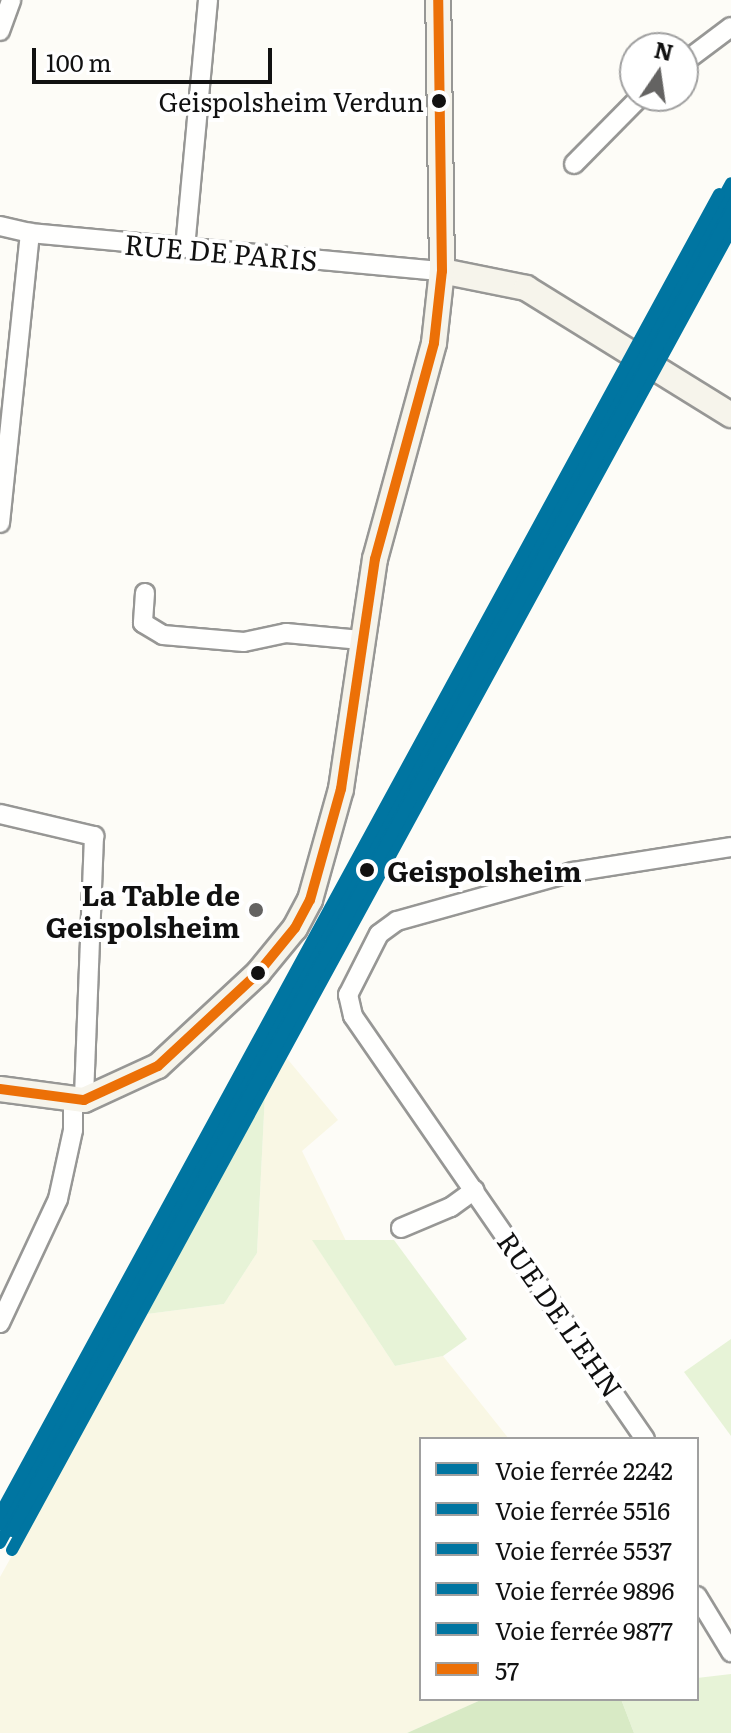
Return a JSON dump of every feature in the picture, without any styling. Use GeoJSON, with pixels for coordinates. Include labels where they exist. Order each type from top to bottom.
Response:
{"type":"FeatureCollection","features":[{"type":"Feature","properties":{"kind":"main road"},"geometry":{"type":"LineString","coordinates":[[0,1089],[79,1101],[158,1066],[228,1006],[271,959],[302,915],[322,861],[341,789],[361,640],[380,535],[431,362],[442,271],[438,0]]}},
{"type":"Feature","properties":{"kind":"main road"},"geometry":{"type":"LineString","coordinates":[[442,271],[526,288],[731,415]]}},
{"type":"Feature","properties":{"kind":"main road"},"geometry":{"type":"LineString","coordinates":[[653,367],[731,433]]}},
{"type":"Feature","properties":{"kind":"street"},"geometry":{"type":"LineString","coordinates":[[0,31],[11,0]]}},
{"type":"Feature","properties":{"kind":"street"},"geometry":{"type":"LineString","coordinates":[[185,248],[208,0]]}},
{"type":"Feature","properties":{"kind":"street"},"geometry":{"type":"LineString","coordinates":[[699,51],[731,27]]}},
{"type":"Feature","properties":{"kind":"street"},"geometry":{"type":"LineString","coordinates":[[574,164],[625,112]]}},
{"type":"Feature","properties":{"kind":"street","name":"RUE DE PARIS"},"geometry":{"type":"LineString","coordinates":[[0,226],[30,233],[442,271]]}},
{"type":"Feature","properties":{"kind":"street"},"geometry":{"type":"LineString","coordinates":[[0,523],[30,233]]}},
{"type":"Feature","properties":{"kind":"street"},"geometry":{"type":"LineString","coordinates":[[145,593],[143,623],[163,635],[244,642],[286,633],[361,640]]}},
{"type":"Feature","properties":{"kind":"street"},"geometry":{"type":"LineString","coordinates":[[0,814],[94,836],[79,1101],[58,1199],[0,1323]]}},
{"type":"Feature","properties":{"kind":"street","name":"RUE DE L'EHN"},"geometry":{"type":"LineString","coordinates":[[644,1437],[349,1007],[351,989],[390,924],[573,872],[731,847]]}},
{"type":"Feature","properties":{"kind":"street"},"geometry":{"type":"LineString","coordinates":[[401,1228],[451,1207],[474,1190]]}},
{"type":"Feature","properties":{"kind":"street"},"geometry":{"type":"LineString","coordinates":[[699,1599],[731,1652]]}},
{"type":"Feature","properties":{"kind":"shaded area"},"geometry":{"type":"Polygon","coordinates":[[[285,1056],[338,1120],[302,1151],[347,1243],[313,1241],[395,1366],[443,1356],[507,1437],[419,1437],[419,1701],[479,1701],[407,1733],[0,1733],[0,1577],[147,1314],[224,1304],[257,1253],[265,1094],[285,1056]]]}},
{"type":"Feature","properties":{"kind":"green space"},"geometry":{"type":"Polygon","coordinates":[[[265,1094],[257,1253],[224,1304],[147,1314],[265,1094]]]}},
{"type":"Feature","properties":{"kind":"green space"},"geometry":{"type":"Polygon","coordinates":[[[312,1240],[394,1240],[467,1339],[443,1356],[395,1366],[312,1240]]]}},
{"type":"Feature","properties":{"kind":"green space"},"geometry":{"type":"Polygon","coordinates":[[[731,1339],[731,1436],[684,1372],[731,1339]]]}},
{"type":"Feature","properties":{"kind":"green space"},"geometry":{"type":"Polygon","coordinates":[[[731,1674],[731,1733],[634,1733],[622,1701],[699,1701],[699,1678],[731,1674]]]}},
{"type":"Feature","properties":{"kind":"green space"},"geometry":{"type":"Polygon","coordinates":[[[479,1701],[622,1701],[634,1733],[407,1733],[479,1701]]]}},
{"type":"Feature","properties":{"kind":"rail line","name":"5537"},"geometry":{"type":"LineString","coordinates":[[0,1524],[731,183]]}},
{"type":"Feature","properties":{"kind":"rail line","name":"9896"},"geometry":{"type":"LineString","coordinates":[[0,1514],[719,194]]}},
{"type":"Feature","properties":{"kind":"rail line","name":"2242"},"geometry":{"type":"LineString","coordinates":[[0,1543],[731,201]]}},
{"type":"Feature","properties":{"kind":"rail line","name":"9877"},"geometry":{"type":"LineString","coordinates":[[12,1531],[731,212]]}},
{"type":"Feature","properties":{"kind":"rail line","name":"5516"},"geometry":{"type":"LineString","coordinates":[[12,1550],[731,230]]}},
{"type":"Feature","properties":{"kind":"transit line","name":"57"},"geometry":{"type":"LineString","coordinates":[[0,1089],[84,1100],[158,1066],[258,973],[295,928],[310,900],[341,789],[375,559],[434,343],[442,271],[438,0]]}},
{"type":"Feature","properties":{"kind":"place","name":"Geispolsheim Verdun"},"geometry":{"type":"Point","coordinates":[439,101]}},
{"type":"Feature","properties":{"kind":"place","name":"Geispolsheim"},"geometry":{"type":"Point","coordinates":[367,870]}},
{"type":"Feature","properties":{"kind":"place","name":"La Table de Geispolsheim"},"geometry":{"type":"Point","coordinates":[256,910]}}]}
